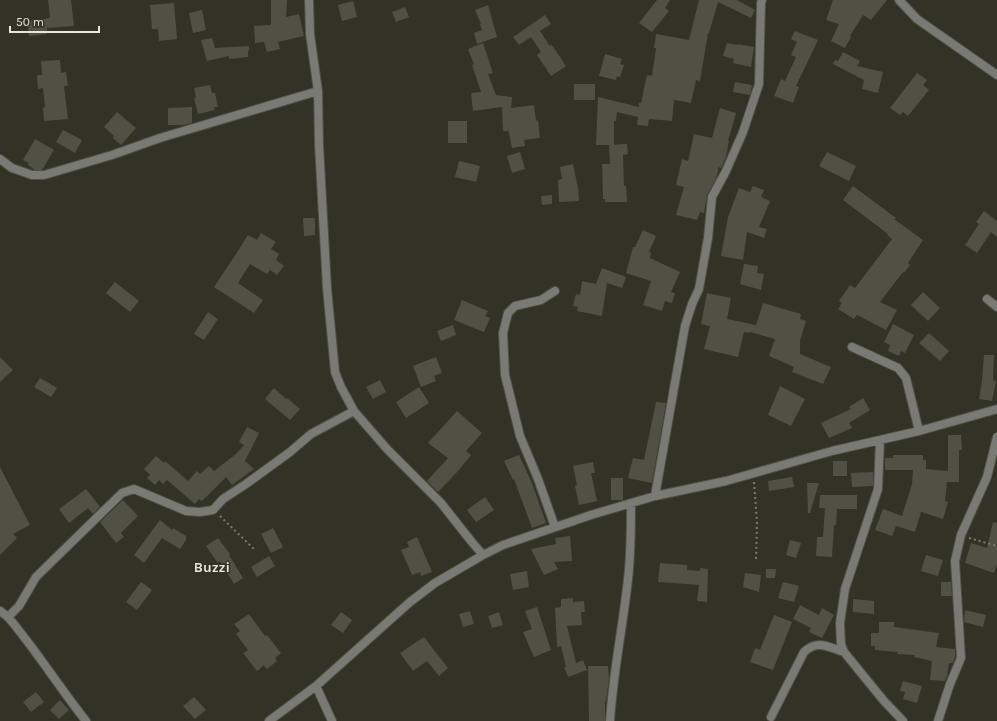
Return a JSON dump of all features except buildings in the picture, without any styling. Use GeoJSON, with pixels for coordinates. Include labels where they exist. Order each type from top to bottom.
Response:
{"type":"FeatureCollection","features":[{"type":"Feature","properties":{"kind":"street"},"geometry":{"type":"LineString","coordinates":[[309,0],[310,34],[318,91],[319,145],[326,281],[335,372],[354,411],[387,448],[441,503],[483,554]]}},
{"type":"Feature","properties":{"kind":"street"},"geometry":{"type":"LineString","coordinates":[[655,496],[685,326],[692,304],[699,289],[708,238],[712,197],[726,171],[743,132],[759,84],[762,0]]}},
{"type":"Feature","properties":{"kind":"street"},"geometry":{"type":"LineString","coordinates":[[899,0],[917,19],[997,75]]}},
{"type":"Feature","properties":{"kind":"street"},"geometry":{"type":"LineString","coordinates":[[0,159],[12,168],[32,175],[44,175],[112,155],[160,138],[318,91]]}},
{"type":"Feature","properties":{"kind":"street"},"geometry":{"type":"LineString","coordinates":[[555,528],[538,479],[520,436],[505,375],[503,333],[508,313],[515,306],[541,300],[556,291]]}},
{"type":"Feature","properties":{"kind":"street"},"geometry":{"type":"LineString","coordinates":[[987,299],[997,307]]}},
{"type":"Feature","properties":{"kind":"street"},"geometry":{"type":"LineString","coordinates":[[852,347],[898,368],[906,378],[919,431]]}},
{"type":"Feature","properties":{"kind":"street"},"geometry":{"type":"LineString","coordinates":[[269,721],[316,686],[410,602],[435,583],[483,554],[503,545],[591,515],[655,496],[726,481],[919,431],[997,407]]}},
{"type":"Feature","properties":{"kind":"street"},"geometry":{"type":"LineString","coordinates":[[8,616],[19,606],[36,577],[122,492],[134,489],[186,511],[200,512],[213,510],[223,499],[277,461],[311,434],[354,411]]}},
{"type":"Feature","properties":{"kind":"street"},"geometry":{"type":"LineString","coordinates":[[938,721],[950,684],[961,658],[955,561],[961,535],[987,477],[997,437]]}},
{"type":"Feature","properties":{"kind":"street"},"geometry":{"type":"LineString","coordinates":[[880,440],[878,489],[845,590],[840,623],[841,644],[844,652],[894,717],[903,721]]}},
{"type":"Feature","properties":{"kind":"street"},"geometry":{"type":"LineString","coordinates":[[610,721],[617,656],[628,580],[631,545],[631,503]]}},
{"type":"Feature","properties":{"kind":"street"},"geometry":{"type":"LineString","coordinates":[[0,611],[8,616],[31,645],[58,686],[86,721]]}},
{"type":"Feature","properties":{"kind":"street"},"geometry":{"type":"LineString","coordinates":[[771,717],[804,652],[817,644],[844,652]]}},
{"type":"Feature","properties":{"kind":"street"},"geometry":{"type":"LineString","coordinates":[[316,686],[332,721]]}},
{"type":"Feature","properties":{"kind":"path"},"geometry":{"type":"LineString","coordinates":[[754,473],[757,523],[756,561]]}},
{"type":"Feature","properties":{"kind":"path"},"geometry":{"type":"LineString","coordinates":[[213,510],[255,550]]}},
{"type":"Feature","properties":{"kind":"path"},"geometry":{"type":"LineString","coordinates":[[961,535],[997,546]]}},
{"type":"Feature","properties":{"kind":"district","name":"Buzzi"},"geometry":{"type":"Point","coordinates":[212,567]}}]}
